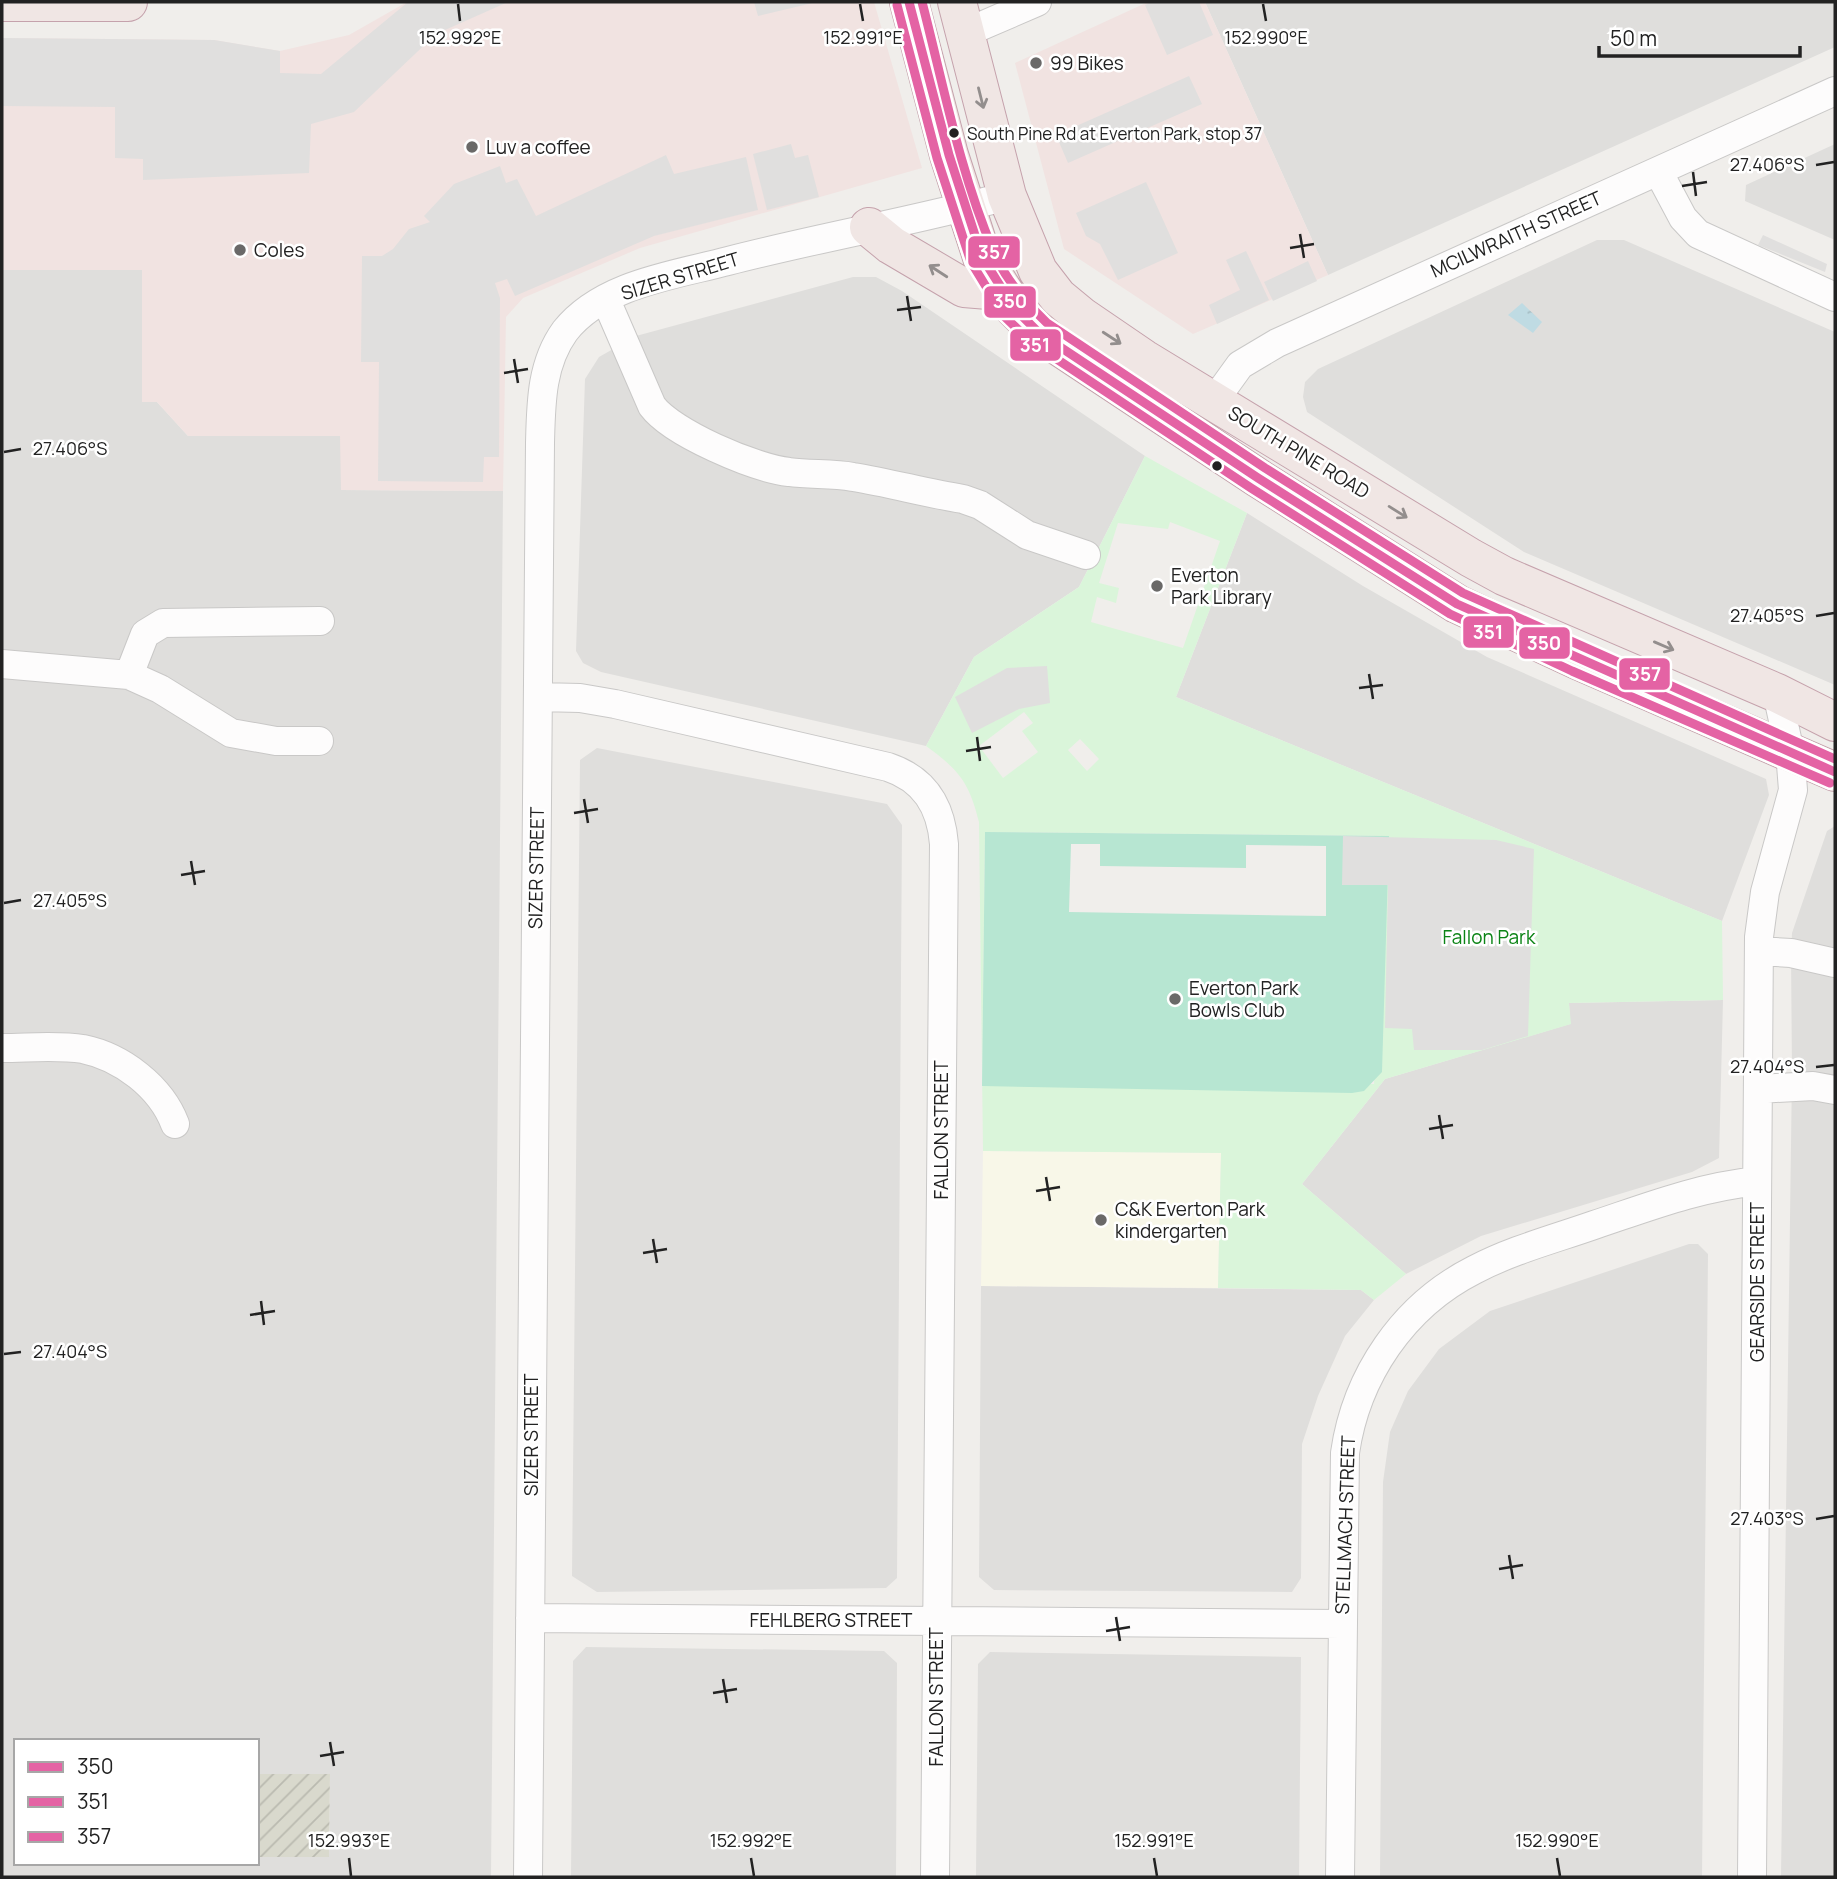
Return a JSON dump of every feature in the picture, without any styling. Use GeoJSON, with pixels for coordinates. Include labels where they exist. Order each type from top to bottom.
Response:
{"type":"FeatureCollection","features":[{"type":"Feature","properties":{"kind":"highway"},"geometry":{"type":"LineString","coordinates":[[3,2],[128,2]]}},
{"type":"Feature","properties":{"kind":"highway"},"geometry":{"type":"LineString","coordinates":[[909,2],[965,207],[982,257],[1001,291],[1039,333],[1093,371],[1457,604],[1577,660],[1835,772]]}},
{"type":"Feature","properties":{"kind":"highway","name":"SOUTH PINE ROAD"},"geometry":{"type":"LineString","coordinates":[[961,18],[1007,195],[1038,271],[1058,297],[1108,336],[1504,576],[1777,693],[1835,722]]}},
{"type":"Feature","properties":{"kind":"highway"},"geometry":{"type":"LineString","coordinates":[[869,227],[891,246],[964,288],[1001,291]]}},
{"type":"Feature","properties":{"kind":"street"},"geometry":{"type":"LineString","coordinates":[[961,18],[1037,2]]}},
{"type":"Feature","properties":{"kind":"street","name":"MCILWRAITH STREET"},"geometry":{"type":"LineString","coordinates":[[1214,401],[1240,365],[1277,343],[1835,91]]}},
{"type":"Feature","properties":{"kind":"street"},"geometry":{"type":"LineString","coordinates":[[1658,171],[1683,219],[1698,234],[1835,297]]}},
{"type":"Feature","properties":{"kind":"street","name":"SIZER STREET"},"geometry":{"type":"LineString","coordinates":[[528,1877],[540,443],[545,377],[554,348],[567,329],[606,300],[650,282],[1007,195]]}},
{"type":"Feature","properties":{"kind":"street"},"geometry":{"type":"LineString","coordinates":[[606,300],[652,406],[663,420],[683,433],[764,466],[788,472],[855,477],[963,499],[980,505],[1027,535],[1086,555]]}},
{"type":"Feature","properties":{"kind":"street"},"geometry":{"type":"LineString","coordinates":[[129,675],[145,634],[163,624],[320,621]]}},
{"type":"Feature","properties":{"kind":"street"},"geometry":{"type":"LineString","coordinates":[[2,664],[129,675],[160,689],[230,733],[276,741],[319,741]]}},
{"type":"Feature","properties":{"kind":"street","name":"GEARSIDE STREET"},"geometry":{"type":"LineString","coordinates":[[1752,1877],[1759,951],[1765,892],[1793,790],[1790,752],[1777,693]]}},
{"type":"Feature","properties":{"kind":"street","name":"FALLON STREET"},"geometry":{"type":"LineString","coordinates":[[538,697],[614,704],[888,767],[904,772],[919,783],[939,815],[944,844],[935,1877]]}},
{"type":"Feature","properties":{"kind":"street"},"geometry":{"type":"LineString","coordinates":[[1759,951],[1791,953],[1835,963]]}},
{"type":"Feature","properties":{"kind":"street"},"geometry":{"type":"LineString","coordinates":[[2,1048],[80,1049],[107,1057],[153,1087],[169,1110],[174,1124]]}},
{"type":"Feature","properties":{"kind":"street"},"geometry":{"type":"LineString","coordinates":[[1759,1089],[1813,1086],[1835,1090]]}},
{"type":"Feature","properties":{"kind":"street","name":"STELLMACH STREET"},"geometry":{"type":"LineString","coordinates":[[1340,1877],[1343,1482],[1349,1427],[1367,1377],[1405,1322],[1447,1285],[1510,1254],[1697,1190],[1757,1181]]}},
{"type":"Feature","properties":{"kind":"street","name":"FEHLBERG STREET"},"geometry":{"type":"LineString","coordinates":[[530,1618],[1342,1624]]}},
{"type":"Feature","properties":{"kind":"shaded area"},"geometry":{"type":"Polygon","coordinates":[[[407,2],[874,2],[922,168],[640,248],[523,298],[506,317],[503,491],[341,490],[340,436],[188,436],[157,402],[142,402],[142,270],[2,270],[2,38],[214,40],[280,51],[349,35],[407,2]]]}},
{"type":"Feature","properties":{"kind":"shaded area"},"geometry":{"type":"Polygon","coordinates":[[[408,2],[508,2],[436,34],[354,112],[311,124],[309,173],[143,180],[143,159],[115,158],[115,107],[2,106],[2,38],[214,40],[280,51],[280,73],[321,74],[408,2]]]}},
{"type":"Feature","properties":{"kind":"shaded area"},"geometry":{"type":"Polygon","coordinates":[[[754,2],[817,2],[758,16],[754,2]]]}},
{"type":"Feature","properties":{"kind":"shaded area"},"geometry":{"type":"Polygon","coordinates":[[[1148,2],[1205,2],[1328,275],[1193,334],[1064,249],[1015,63],[1148,2]]]}},
{"type":"Feature","properties":{"kind":"shaded area"},"geometry":{"type":"Polygon","coordinates":[[[1151,2],[1199,2],[1213,35],[1167,55],[1145,5],[1151,2]]]}},
{"type":"Feature","properties":{"kind":"shaded area"},"geometry":{"type":"Polygon","coordinates":[[[1205,2],[1835,2],[1835,47],[1328,275],[1205,2]]]}},
{"type":"Feature","properties":{"kind":"shaded area"},"geometry":{"type":"Polygon","coordinates":[[[1189,76],[1202,104],[1068,163],[1056,135],[1189,76]]]}},
{"type":"Feature","properties":{"kind":"shaded area"},"geometry":{"type":"Polygon","coordinates":[[[791,144],[795,158],[808,155],[819,197],[767,210],[753,154],[791,144]]]}},
{"type":"Feature","properties":{"kind":"shaded area"},"geometry":{"type":"Polygon","coordinates":[[[1835,144],[1835,240],[1745,201],[1746,185],[1835,144]]]}},
{"type":"Feature","properties":{"kind":"shaded area"},"geometry":{"type":"Polygon","coordinates":[[[666,155],[674,174],[746,157],[758,210],[654,236],[515,296],[507,279],[495,283],[500,298],[499,457],[484,457],[483,482],[378,481],[379,362],[361,362],[362,256],[382,256],[393,249],[409,229],[430,222],[424,216],[454,184],[500,166],[506,183],[517,179],[536,216],[666,155]]]}},
{"type":"Feature","properties":{"kind":"shaded area"},"geometry":{"type":"Polygon","coordinates":[[[1146,182],[1178,253],[1118,280],[1100,244],[1086,236],[1076,213],[1146,182]]]}},
{"type":"Feature","properties":{"kind":"shaded area"},"geometry":{"type":"Polygon","coordinates":[[[1763,235],[1827,264],[1825,272],[1758,245],[1763,235]]]}},
{"type":"Feature","properties":{"kind":"shaded area"},"geometry":{"type":"Polygon","coordinates":[[[1597,240],[1624,240],[1835,332],[1835,685],[1524,552],[1307,412],[1303,397],[1305,382],[1318,369],[1597,240]]]}},
{"type":"Feature","properties":{"kind":"shaded area"},"geometry":{"type":"Polygon","coordinates":[[[1246,251],[1269,300],[1217,324],[1209,305],[1240,290],[1226,260],[1246,251]]]}},
{"type":"Feature","properties":{"kind":"shaded area"},"geometry":{"type":"Polygon","coordinates":[[[1308,261],[1317,281],[1273,301],[1264,282],[1308,261]]]}},
{"type":"Feature","properties":{"kind":"shaded area"},"geometry":{"type":"Polygon","coordinates":[[[2,270],[142,270],[142,401],[157,402],[188,436],[341,436],[341,490],[503,491],[491,1877],[2,1877],[2,270]]]}},
{"type":"Feature","properties":{"kind":"shaded area"},"geometry":{"type":"Polygon","coordinates":[[[853,277],[876,277],[902,291],[1145,456],[1079,587],[974,657],[926,746],[601,672],[583,663],[576,651],[585,379],[599,357],[636,336],[853,277]]]}},
{"type":"Feature","properties":{"kind":"shaded area"},"geometry":{"type":"Polygon","coordinates":[[[1247,513],[1363,586],[1487,657],[1766,779],[1769,795],[1722,921],[1176,697],[1247,513]]]}},
{"type":"Feature","properties":{"kind":"shaded area"},"geometry":{"type":"Polygon","coordinates":[[[1047,666],[1050,703],[1019,709],[972,733],[955,697],[1007,668],[1047,666]]]}},
{"type":"Feature","properties":{"kind":"shaded area"},"geometry":{"type":"Polygon","coordinates":[[[597,748],[887,804],[902,825],[897,1578],[886,1588],[597,1592],[572,1576],[580,760],[597,748]]]}},
{"type":"Feature","properties":{"kind":"shaded area"},"geometry":{"type":"Polygon","coordinates":[[[1835,826],[1835,1877],[1781,1877],[1792,933],[1827,831],[1835,826]]]}},
{"type":"Feature","properties":{"kind":"shaded area"},"geometry":{"type":"Polygon","coordinates":[[[1343,836],[1496,840],[1534,849],[1528,1036],[1482,1050],[1414,1050],[1412,1029],[1385,1028],[1388,885],[1342,885],[1343,836]]]}},
{"type":"Feature","properties":{"kind":"shaded area"},"geometry":{"type":"Polygon","coordinates":[[[1723,1000],[1719,1158],[1692,1172],[1481,1236],[1406,1274],[1302,1184],[1385,1079],[1570,1024],[1569,1003],[1723,1000]]]}},
{"type":"Feature","properties":{"kind":"shaded area","name":"C&K Everton Park kindergarten"},"geometry":{"type":"Polygon","coordinates":[[[983,1151],[1221,1153],[1218,1288],[981,1286],[983,1151]]]}},
{"type":"Feature","properties":{"kind":"shaded area"},"geometry":{"type":"Polygon","coordinates":[[[1689,1244],[1698,1244],[1708,1254],[1702,1877],[1380,1877],[1383,1482],[1390,1432],[1408,1391],[1439,1349],[1490,1311],[1689,1244]]]}},
{"type":"Feature","properties":{"kind":"shaded area"},"geometry":{"type":"Polygon","coordinates":[[[981,1286],[1361,1290],[1374,1300],[1345,1336],[1318,1396],[1302,1444],[1301,1578],[1292,1592],[994,1590],[979,1577],[981,1286]]]}},
{"type":"Feature","properties":{"kind":"shaded area"},"geometry":{"type":"Polygon","coordinates":[[[586,1647],[884,1651],[897,1663],[896,1877],[571,1877],[573,1661],[586,1647]]]}},
{"type":"Feature","properties":{"kind":"shaded area"},"geometry":{"type":"Polygon","coordinates":[[[990,1652],[1301,1657],[1299,1877],[976,1877],[978,1664],[990,1652]]]}},
{"type":"Feature","properties":{"kind":"shaded area"},"geometry":{"type":"Polygon","coordinates":[[[259,1774],[330,1774],[329,1857],[259,1857],[259,1774]]]}},
{"type":"Feature","properties":{"kind":"green space","name":"Fallon Park"},"geometry":{"type":"Polygon","coordinates":[[[1145,456],[1247,513],[1176,697],[1722,921],[1723,1000],[1569,1003],[1571,1024],[1385,1079],[1302,1184],[1406,1274],[1374,1300],[1361,1290],[1218,1288],[1221,1153],[983,1151],[982,1086],[1374,1084],[1389,836],[985,832],[982,1077],[979,822],[967,787],[961,778],[947,762],[926,746],[974,657],[1079,587],[1145,456]],[[1170,522],[1168,529],[1118,523],[1099,583],[1119,588],[1116,603],[1097,597],[1091,622],[1183,648],[1220,541],[1170,522]],[[1024,712],[979,746],[1003,778],[1038,752],[1022,731],[1033,723],[1024,712]],[[1080,739],[1068,750],[1087,771],[1099,759],[1080,739]]]}},
{"type":"Feature","properties":{"kind":"green space"},"geometry":{"type":"Polygon","coordinates":[[[985,832],[1389,836],[1382,1072],[1364,1091],[1352,1093],[982,1086],[985,832]],[[1071,844],[1069,912],[1326,916],[1326,846],[1246,845],[1246,868],[1100,866],[1100,844],[1071,844]]]}},
{"type":"Feature","properties":{"kind":"water"},"geometry":{"type":"Polygon","coordinates":[[[1522,303],[1542,322],[1533,333],[1508,315],[1522,303]]]}},
{"type":"Feature","properties":{"kind":"transit line","name":"350"},"geometry":{"type":"LineString","coordinates":[[909,2],[949,155],[982,257],[1014,308],[1039,333],[1258,478],[1457,604],[1835,772]]}},
{"type":"Feature","properties":{"kind":"transit line","name":"357"},"geometry":{"type":"LineString","coordinates":[[922,2],[953,128],[981,221],[1009,280],[1047,323],[1265,468],[1463,593],[1835,759]]}},
{"type":"Feature","properties":{"kind":"transit line","name":"351"},"geometry":{"type":"LineString","coordinates":[[897,5],[937,158],[971,262],[1004,316],[1031,342],[1251,488],[1450,614],[1572,671],[1830,783]]}},
{"type":"Feature","properties":{"kind":"place","name":"99 Bikes"},"geometry":{"type":"Point","coordinates":[1036,63]}},
{"type":"Feature","properties":{"kind":"place","name":"South Pine Rd at Everton Park, stop 37"},"geometry":{"type":"Point","coordinates":[954,133]}},
{"type":"Feature","properties":{"kind":"place","name":"Luv a coffee"},"geometry":{"type":"Point","coordinates":[472,147]}},
{"type":"Feature","properties":{"kind":"place","name":"Coles"},"geometry":{"type":"Point","coordinates":[240,250]}},
{"type":"Feature","properties":{"kind":"place","name":"Everton Park Library"},"geometry":{"type":"Point","coordinates":[1157,586]}},
{"type":"Feature","properties":{"kind":"place","name":"Everton Park Bowls Club"},"geometry":{"type":"Point","coordinates":[1175,999]}},
{"type":"Feature","properties":{"kind":"place","name":"C&K Everton Park kindergarten"},"geometry":{"type":"Point","coordinates":[1101,1220]}}]}
